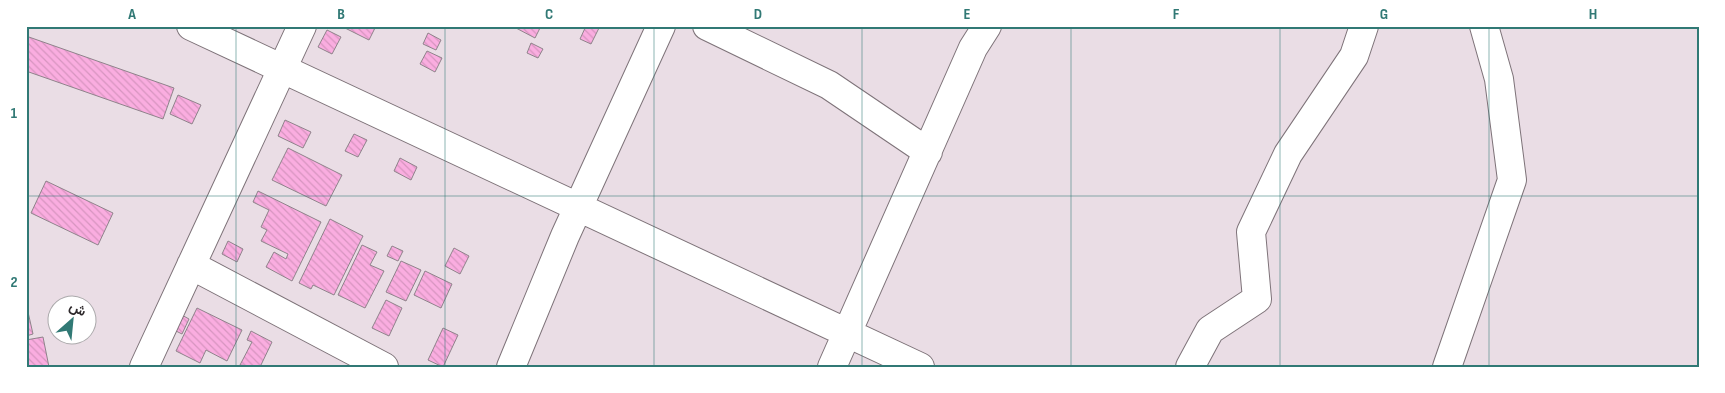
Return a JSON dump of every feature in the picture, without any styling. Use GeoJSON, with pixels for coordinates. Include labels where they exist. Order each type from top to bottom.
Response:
{"type":"FeatureCollection","features":[{"type":"Feature","properties":{"kind":"street"},"geometry":{"type":"LineString","coordinates":[[191,26],[920,367]]}},
{"type":"Feature","properties":{"kind":"street"},"geometry":{"type":"LineString","coordinates":[[144,367],[302,26]]}},
{"type":"Feature","properties":{"kind":"street"},"geometry":{"type":"LineString","coordinates":[[511,367],[578,208],[661,26]]}},
{"type":"Feature","properties":{"kind":"street"},"geometry":{"type":"LineString","coordinates":[[707,26],[828,85],[928,152]]}},
{"type":"Feature","properties":{"kind":"street"},"geometry":{"type":"LineString","coordinates":[[832,367],[973,48],[987,26]]}},
{"type":"Feature","properties":{"kind":"street"},"geometry":{"type":"LineString","coordinates":[[1190,367],[1210,330],[1257,298],[1251,232],[1288,154],[1354,56],[1364,26]]}},
{"type":"Feature","properties":{"kind":"street"},"geometry":{"type":"LineString","coordinates":[[1447,367],[1512,180],[1499,79],[1484,26]]}},
{"type":"Feature","properties":{"kind":"street"},"geometry":{"type":"LineString","coordinates":[[191,265],[384,367]]}},
{"type":"Feature","properties":{"kind":"building"},"geometry":{"type":"Polygon","coordinates":[[[341,26],[376,26],[369,40],[341,26]]]}},
{"type":"Feature","properties":{"kind":"building"},"geometry":{"type":"Polygon","coordinates":[[[517,26],[541,26],[535,38],[516,28],[517,26]]]}},
{"type":"Feature","properties":{"kind":"building"},"geometry":{"type":"Polygon","coordinates":[[[586,26],[600,26],[591,44],[580,39],[586,26]]]}},
{"type":"Feature","properties":{"kind":"building"},"geometry":{"type":"Polygon","coordinates":[[[327,30],[341,37],[332,54],[318,47],[327,30]]]}},
{"type":"Feature","properties":{"kind":"building"},"geometry":{"type":"Polygon","coordinates":[[[428,33],[441,40],[436,50],[423,44],[428,33]]]}},
{"type":"Feature","properties":{"kind":"building"},"geometry":{"type":"Polygon","coordinates":[[[26,36],[174,88],[163,119],[26,71],[26,36]]]}},
{"type":"Feature","properties":{"kind":"building"},"geometry":{"type":"Polygon","coordinates":[[[531,43],[543,49],[538,58],[527,53],[531,43]]]}},
{"type":"Feature","properties":{"kind":"building"},"geometry":{"type":"Polygon","coordinates":[[[427,51],[442,58],[435,72],[420,64],[427,51]]]}},
{"type":"Feature","properties":{"kind":"building"},"geometry":{"type":"Polygon","coordinates":[[[178,95],[201,105],[192,124],[170,114],[178,95]]]}},
{"type":"Feature","properties":{"kind":"building"},"geometry":{"type":"Polygon","coordinates":[[[285,120],[311,132],[303,148],[278,136],[285,120]]]}},
{"type":"Feature","properties":{"kind":"building"},"geometry":{"type":"Polygon","coordinates":[[[354,134],[367,140],[358,157],[345,151],[354,134]]]}},
{"type":"Feature","properties":{"kind":"building"},"geometry":{"type":"Polygon","coordinates":[[[288,148],[342,175],[326,206],[272,180],[288,148]]]}},
{"type":"Feature","properties":{"kind":"building"},"geometry":{"type":"Polygon","coordinates":[[[400,158],[417,167],[411,180],[394,171],[400,158]]]}},
{"type":"Feature","properties":{"kind":"building"},"geometry":{"type":"Polygon","coordinates":[[[46,181],[113,213],[98,245],[31,213],[46,181]]]}},
{"type":"Feature","properties":{"kind":"building"},"geometry":{"type":"Polygon","coordinates":[[[258,191],[321,222],[292,281],[266,267],[274,252],[286,259],[288,254],[261,241],[267,230],[261,227],[269,210],[253,202],[258,191]]]}},
{"type":"Feature","properties":{"kind":"building"},"geometry":{"type":"Polygon","coordinates":[[[330,219],[363,236],[334,295],[313,285],[311,289],[299,283],[330,219]]]}},
{"type":"Feature","properties":{"kind":"building"},"geometry":{"type":"Polygon","coordinates":[[[228,241],[243,249],[237,262],[222,254],[228,241]]]}},
{"type":"Feature","properties":{"kind":"building"},"geometry":{"type":"Polygon","coordinates":[[[362,245],[377,252],[370,265],[384,271],[365,308],[338,295],[362,245]]]}},
{"type":"Feature","properties":{"kind":"building"},"geometry":{"type":"Polygon","coordinates":[[[392,246],[403,251],[398,261],[387,256],[392,246]]]}},
{"type":"Feature","properties":{"kind":"building"},"geometry":{"type":"Polygon","coordinates":[[[454,248],[469,256],[460,274],[445,266],[454,248]]]}},
{"type":"Feature","properties":{"kind":"building"},"geometry":{"type":"Polygon","coordinates":[[[401,261],[421,270],[406,301],[386,292],[401,261]]]}},
{"type":"Feature","properties":{"kind":"building"},"geometry":{"type":"Polygon","coordinates":[[[425,271],[452,284],[441,308],[414,295],[425,271]]]}},
{"type":"Feature","properties":{"kind":"building"},"geometry":{"type":"Polygon","coordinates":[[[386,300],[402,308],[389,336],[372,328],[386,300]]]}},
{"type":"Feature","properties":{"kind":"building"},"geometry":{"type":"Polygon","coordinates":[[[197,308],[242,330],[227,361],[206,350],[200,363],[176,351],[197,308]]]}},
{"type":"Feature","properties":{"kind":"building"},"geometry":{"type":"Polygon","coordinates":[[[28,312],[33,334],[26,336],[26,313],[28,312]]]}},
{"type":"Feature","properties":{"kind":"building"},"geometry":{"type":"Polygon","coordinates":[[[180,314],[189,319],[182,334],[172,329],[180,314]]]}},
{"type":"Feature","properties":{"kind":"building"},"geometry":{"type":"Polygon","coordinates":[[[443,328],[458,335],[443,367],[428,360],[443,328]]]}},
{"type":"Feature","properties":{"kind":"building"},"geometry":{"type":"Polygon","coordinates":[[[251,331],[272,342],[260,367],[240,365],[252,342],[247,340],[251,331]]]}},
{"type":"Feature","properties":{"kind":"building"},"geometry":{"type":"Polygon","coordinates":[[[43,337],[49,367],[26,367],[26,340],[43,337]]]}}]}
